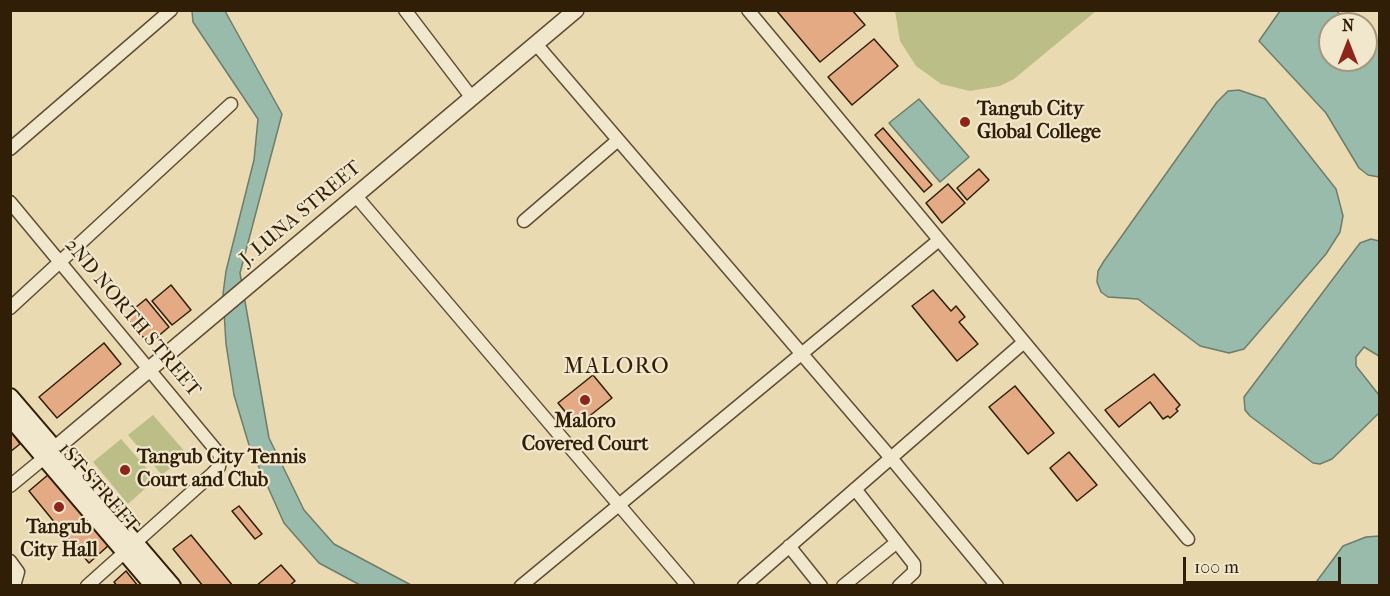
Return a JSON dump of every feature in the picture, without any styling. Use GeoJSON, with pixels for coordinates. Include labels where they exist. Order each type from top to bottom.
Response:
{"type":"FeatureCollection","features":[{"type":"Feature","properties":{"kind":"main road","name":"1ST STREET"},"geometry":{"type":"LineString","coordinates":[[10,397],[49,453],[130,548],[154,585]]}},
{"type":"Feature","properties":{"kind":"main road","name":"1ST STREET"},"geometry":{"type":"LineString","coordinates":[[10,417],[49,453]]}},
{"type":"Feature","properties":{"kind":"main road","name":"1ST STREET"},"geometry":{"type":"LineString","coordinates":[[130,548],[172,585]]}},
{"type":"Feature","properties":{"kind":"street"},"geometry":{"type":"LineString","coordinates":[[10,149],[171,10]]}},
{"type":"Feature","properties":{"kind":"street"},"geometry":{"type":"LineString","coordinates":[[405,10],[472,98]]}},
{"type":"Feature","properties":{"kind":"street","name":"J. LUNA STREET"},"geometry":{"type":"LineString","coordinates":[[49,453],[576,10]]}},
{"type":"Feature","properties":{"kind":"street"},"geometry":{"type":"LineString","coordinates":[[748,10],[1188,539]]}},
{"type":"Feature","properties":{"kind":"street"},"geometry":{"type":"LineString","coordinates":[[536,44],[997,585]]}},
{"type":"Feature","properties":{"kind":"street"},"geometry":{"type":"LineString","coordinates":[[10,308],[231,104]]}},
{"type":"Feature","properties":{"kind":"street"},"geometry":{"type":"LineString","coordinates":[[524,221],[618,140]]}},
{"type":"Feature","properties":{"kind":"street"},"geometry":{"type":"LineString","coordinates":[[356,196],[688,585]]}},
{"type":"Feature","properties":{"kind":"street","name":"2ND NORTH STREET"},"geometry":{"type":"LineString","coordinates":[[10,202],[216,448],[221,461],[212,474],[130,548]]}},
{"type":"Feature","properties":{"kind":"street"},"geometry":{"type":"LineString","coordinates":[[521,585],[939,240]]}},
{"type":"Feature","properties":{"kind":"street"},"geometry":{"type":"LineString","coordinates":[[744,585],[1024,342]]}},
{"type":"Feature","properties":{"kind":"street"},"geometry":{"type":"LineString","coordinates":[[10,486],[49,453]]}},
{"type":"Feature","properties":{"kind":"street"},"geometry":{"type":"LineString","coordinates":[[855,489],[915,569],[899,585]]}},
{"type":"Feature","properties":{"kind":"street"},"geometry":{"type":"LineString","coordinates":[[843,585],[897,542]]}},
{"type":"Feature","properties":{"kind":"street"},"geometry":{"type":"LineString","coordinates":[[789,546],[821,585]]}},
{"type":"Feature","properties":{"kind":"street"},"geometry":{"type":"LineString","coordinates":[[87,585],[130,548]]}},
{"type":"Feature","properties":{"kind":"street"},"geometry":{"type":"LineString","coordinates":[[10,561],[18,572],[14,585]]}},
{"type":"Feature","properties":{"kind":"green space"},"geometry":{"type":"Polygon","coordinates":[[[895,10],[1096,11],[1014,79],[1000,86],[970,91],[941,84],[916,66],[900,41],[895,10]]]}},
{"type":"Feature","properties":{"kind":"green space"},"geometry":{"type":"Polygon","coordinates":[[[153,415],[187,454],[162,475],[128,435],[153,415]]]}},
{"type":"Feature","properties":{"kind":"green space"},"geometry":{"type":"Polygon","coordinates":[[[121,439],[156,479],[128,504],[93,462],[121,439]]]}},
{"type":"Feature","properties":{"kind":"shaded area"},"geometry":{"type":"Polygon","coordinates":[[[192,11],[225,11],[282,114],[240,273],[269,438],[304,510],[334,544],[411,585],[360,585],[319,563],[284,523],[249,445],[234,395],[226,344],[223,294],[226,271],[254,160],[258,119],[193,22],[192,11]]]}},
{"type":"Feature","properties":{"kind":"shaded area"},"geometry":{"type":"Polygon","coordinates":[[[1280,11],[1337,12],[1318,12],[1318,72],[1378,72],[1379,43],[1379,177],[1368,175],[1359,168],[1326,113],[1259,41],[1280,11]]]}},
{"type":"Feature","properties":{"kind":"shaded area"},"geometry":{"type":"Polygon","coordinates":[[[1239,90],[1265,99],[1336,189],[1343,216],[1340,232],[1326,254],[1244,349],[1229,353],[1200,346],[1138,299],[1108,297],[1101,292],[1097,282],[1098,271],[1104,261],[1217,102],[1228,91],[1239,90]]]}},
{"type":"Feature","properties":{"kind":"shaded area"},"geometry":{"type":"Polygon","coordinates":[[[919,99],[969,157],[940,182],[889,123],[919,99]]]}},
{"type":"Feature","properties":{"kind":"shaded area"},"geometry":{"type":"Polygon","coordinates":[[[1371,239],[1379,241],[1379,356],[1364,347],[1356,357],[1356,366],[1379,395],[1379,413],[1332,459],[1320,464],[1313,463],[1250,416],[1245,410],[1244,397],[1360,243],[1371,239]]]}},
{"type":"Feature","properties":{"kind":"shaded area"},"geometry":{"type":"Polygon","coordinates":[[[1379,536],[1379,585],[1314,585],[1343,546],[1366,537],[1379,536]]]}},
{"type":"Feature","properties":{"kind":"building"},"geometry":{"type":"Polygon","coordinates":[[[776,10],[852,10],[865,25],[820,62],[776,10]]]}},
{"type":"Feature","properties":{"kind":"building"},"geometry":{"type":"Polygon","coordinates":[[[874,39],[898,66],[852,105],[828,77],[874,39]]]}},
{"type":"Feature","properties":{"kind":"building"},"geometry":{"type":"Polygon","coordinates":[[[883,128],[932,185],[924,192],[875,135],[883,128]]]}},
{"type":"Feature","properties":{"kind":"building"},"geometry":{"type":"Polygon","coordinates":[[[979,169],[989,180],[967,200],[957,188],[979,169]]]}},
{"type":"Feature","properties":{"kind":"building"},"geometry":{"type":"Polygon","coordinates":[[[948,184],[965,203],[942,223],[926,203],[948,184]]]}},
{"type":"Feature","properties":{"kind":"building"},"geometry":{"type":"Polygon","coordinates":[[[171,285],[191,310],[172,325],[152,301],[171,285]]]}},
{"type":"Feature","properties":{"kind":"building"},"geometry":{"type":"Polygon","coordinates":[[[933,290],[951,311],[956,306],[965,317],[959,322],[978,344],[957,361],[912,306],[933,290]]]}},
{"type":"Feature","properties":{"kind":"building"},"geometry":{"type":"Polygon","coordinates":[[[146,299],[169,327],[149,344],[125,316],[146,299]]]}},
{"type":"Feature","properties":{"kind":"building"},"geometry":{"type":"Polygon","coordinates":[[[104,343],[121,364],[57,418],[39,397],[104,343]]]}},
{"type":"Feature","properties":{"kind":"building"},"geometry":{"type":"Polygon","coordinates":[[[1154,374],[1180,405],[1176,409],[1178,411],[1170,418],[1168,416],[1163,419],[1150,402],[1119,427],[1105,410],[1154,374]]]}},
{"type":"Feature","properties":{"kind":"building","name":"Maloro Covered Court"},"geometry":{"type":"Polygon","coordinates":[[[593,375],[612,398],[577,426],[558,403],[593,375]]]}},
{"type":"Feature","properties":{"kind":"building"},"geometry":{"type":"Polygon","coordinates":[[[1015,386],[1054,433],[1028,454],[989,407],[1015,386]]]}},
{"type":"Feature","properties":{"kind":"building"},"geometry":{"type":"Polygon","coordinates":[[[12,433],[20,444],[10,452],[10,434],[12,433]]]}},
{"type":"Feature","properties":{"kind":"building"},"geometry":{"type":"Polygon","coordinates":[[[1069,452],[1097,485],[1077,501],[1050,468],[1069,452]]]}},
{"type":"Feature","properties":{"kind":"building","name":"Tangub City Hall"},"geometry":{"type":"Polygon","coordinates":[[[49,474],[109,545],[89,563],[62,531],[58,534],[54,530],[51,526],[55,523],[29,491],[49,474]]]}},
{"type":"Feature","properties":{"kind":"building"},"geometry":{"type":"Polygon","coordinates":[[[239,506],[262,534],[255,539],[232,511],[239,506]]]}},
{"type":"Feature","properties":{"kind":"building"},"geometry":{"type":"Polygon","coordinates":[[[191,535],[233,586],[203,586],[173,549],[191,535]]]}},
{"type":"Feature","properties":{"kind":"building"},"geometry":{"type":"Polygon","coordinates":[[[281,565],[295,581],[289,586],[256,586],[281,565]]]}},
{"type":"Feature","properties":{"kind":"building"},"geometry":{"type":"Polygon","coordinates":[[[126,571],[138,586],[117,586],[114,582],[126,571]]]}},
{"type":"Feature","properties":{"kind":"place","name":"Tangub City Global College"},"geometry":{"type":"Point","coordinates":[965,122]}},
{"type":"Feature","properties":{"kind":"place","name":"Maloro Covered Court"},"geometry":{"type":"Point","coordinates":[585,400]}},
{"type":"Feature","properties":{"kind":"place","name":"Tangub City Tennis Court and Club"},"geometry":{"type":"Point","coordinates":[125,470]}},
{"type":"Feature","properties":{"kind":"place","name":"Tangub City Hall"},"geometry":{"type":"Point","coordinates":[59,507]}},
{"type":"Feature","properties":{"kind":"district","name":"MALORO"},"geometry":{"type":"Point","coordinates":[617,368]}}]}
